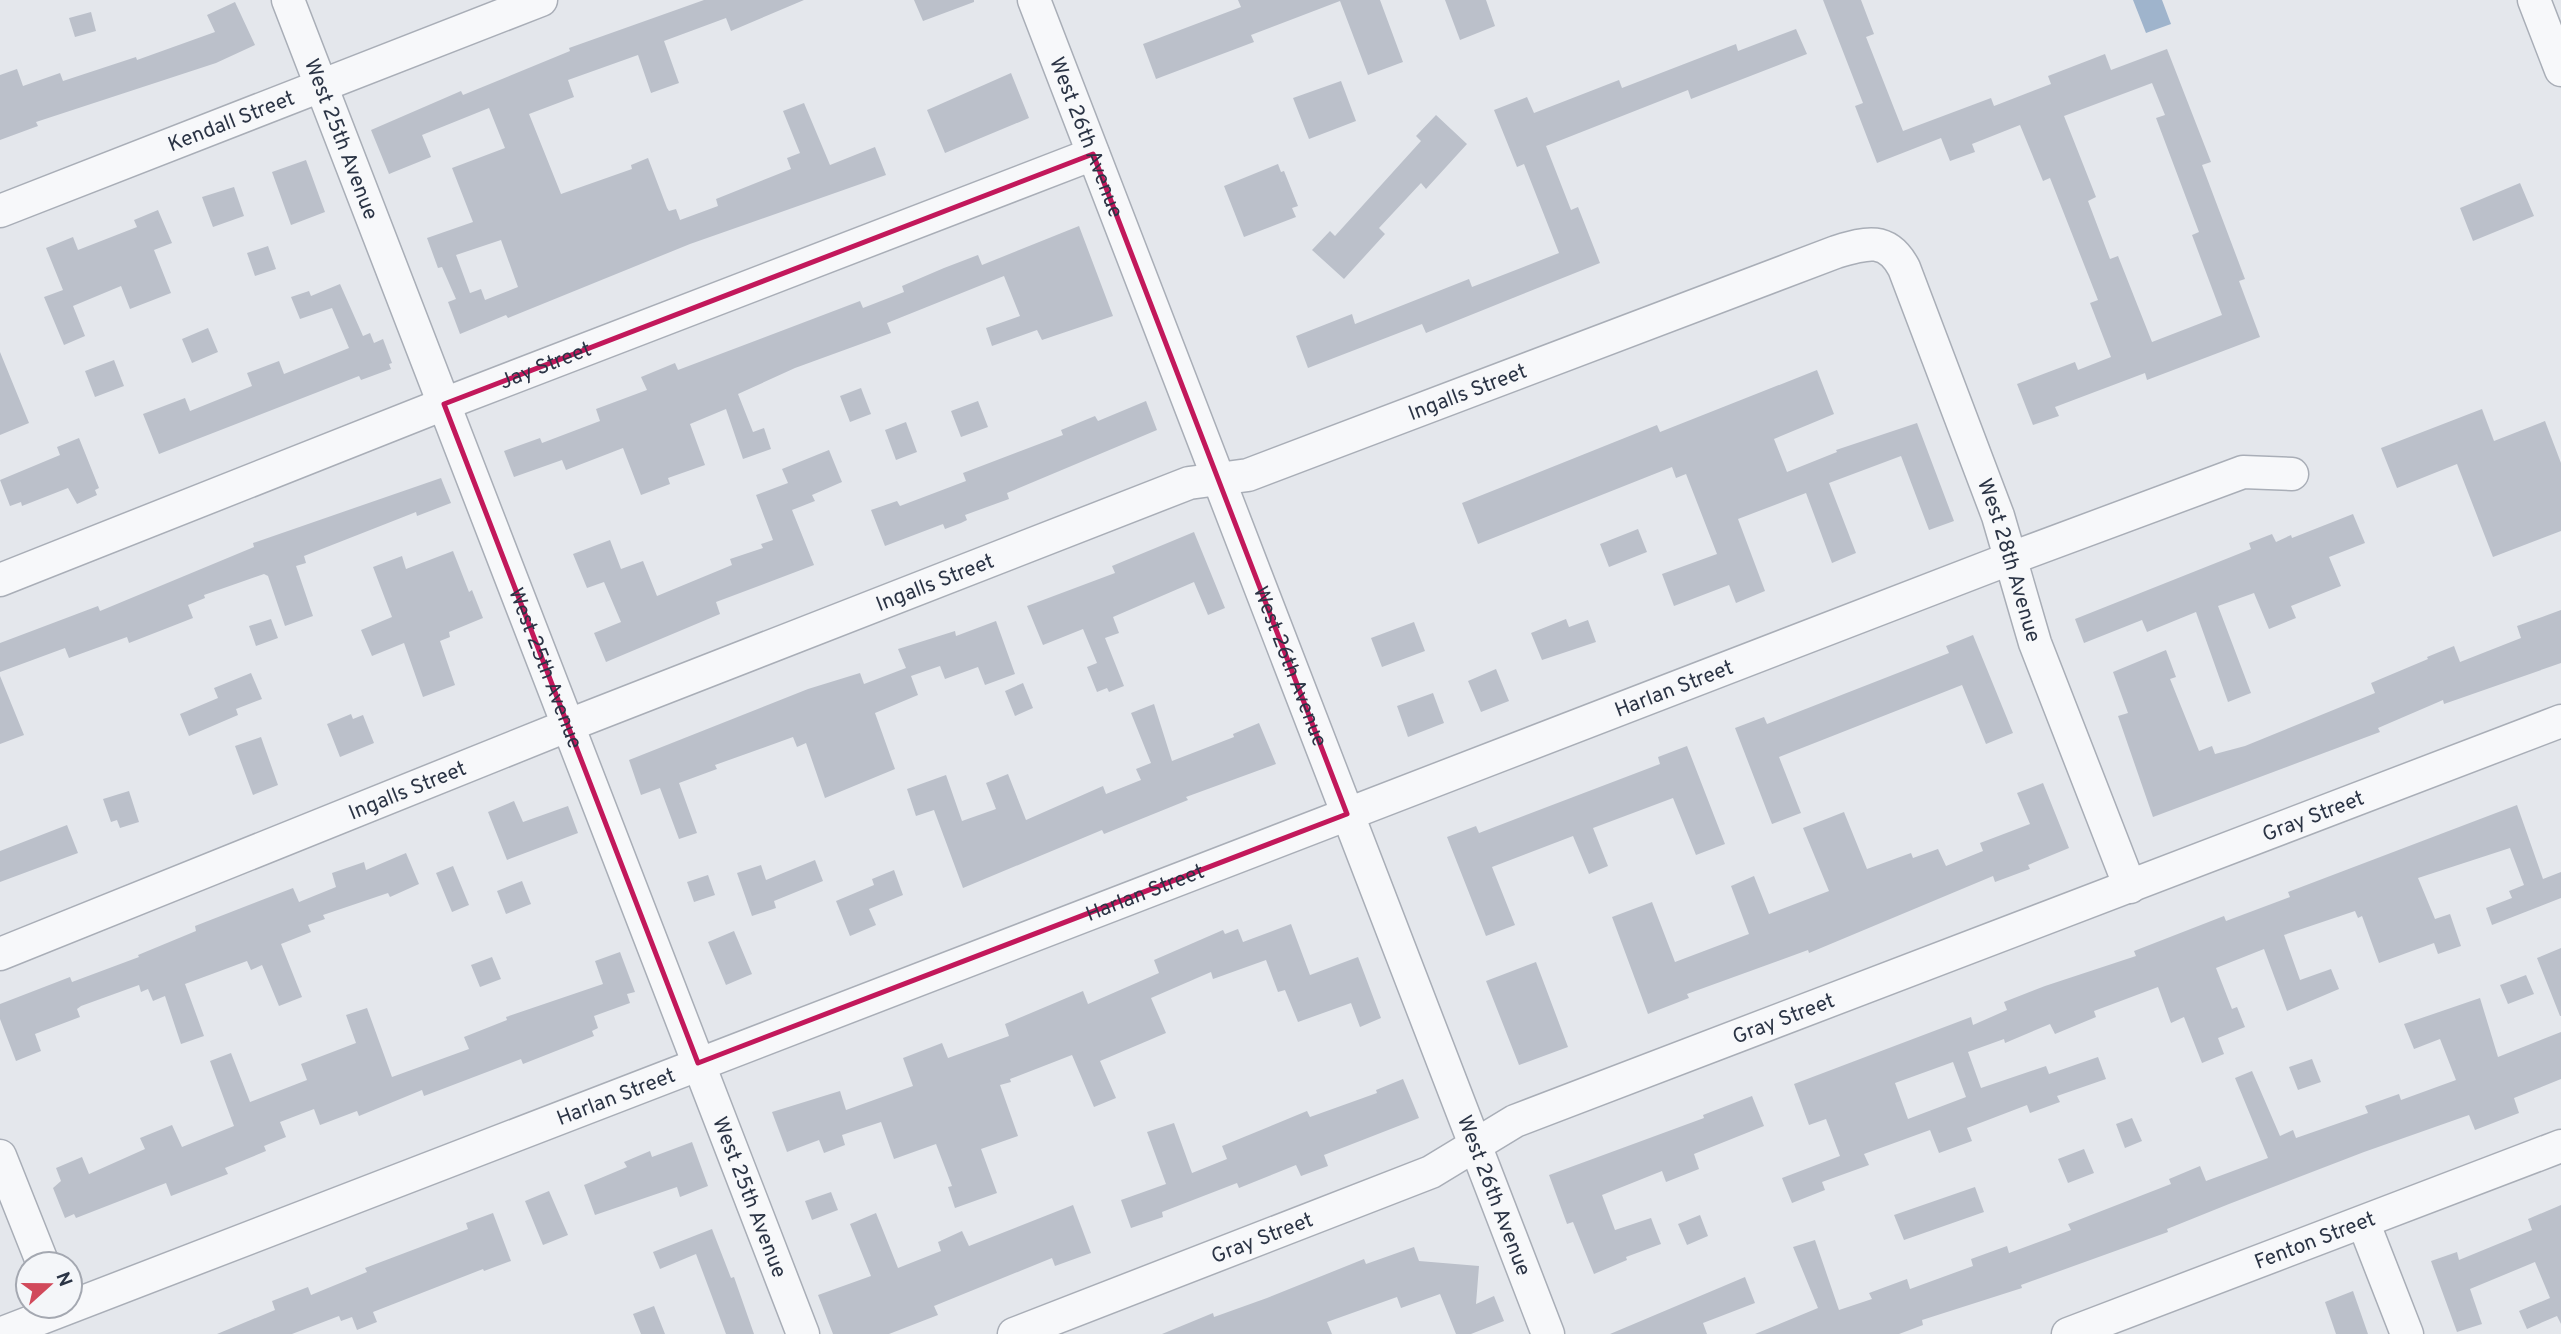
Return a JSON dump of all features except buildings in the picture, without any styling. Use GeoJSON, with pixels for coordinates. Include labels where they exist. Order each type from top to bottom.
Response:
{"type":"FeatureCollection","features":[{"type":"Feature","properties":{"kind":"street","name":"West 25th Avenue"},"geometry":{"type":"LineString","coordinates":[[288,0],[803,1334]]}},
{"type":"Feature","properties":{"kind":"street","name":"Kendall Street"},"geometry":{"type":"LineString","coordinates":[[0,211],[541,0]]}},
{"type":"Feature","properties":{"kind":"street","name":"West 26th Avenue"},"geometry":{"type":"LineString","coordinates":[[1034,0],[1548,1334]]}},
{"type":"Feature","properties":{"kind":"street"},"geometry":{"type":"LineString","coordinates":[[2534,0],[2561,70]]}},
{"type":"Feature","properties":{"kind":"street","name":"Jay Street"},"geometry":{"type":"LineString","coordinates":[[0,580],[444,404],[1093,154]]}},
{"type":"Feature","properties":{"kind":"street","name":"Ingalls Street"},"geometry":{"type":"LineString","coordinates":[[0,954],[569,725],[1189,483],[1248,475],[1836,252],[1879,244]]}},
{"type":"Feature","properties":{"kind":"street","name":"West 28th Avenue"},"geometry":{"type":"LineString","coordinates":[[1879,244],[1897,255],[1904,268],[1998,516],[2035,643],[2130,887]]}},
{"type":"Feature","properties":{"kind":"street","name":"Harlan Street"},"geometry":{"type":"LineString","coordinates":[[84,1309],[698,1063],[2009,559],[2243,472],[2292,474]]}},
{"type":"Feature","properties":{"kind":"street","name":"Gray Street"},"geometry":{"type":"LineString","coordinates":[[1014,1334],[1431,1172],[1515,1121],[2561,720]]}},
{"type":"Feature","properties":{"kind":"street","name":"Fenton Street"},"geometry":{"type":"LineString","coordinates":[[2068,1334],[2364,1224],[2561,1146]]}},
{"type":"Feature","properties":{"kind":"street"},"geometry":{"type":"LineString","coordinates":[[0,1156],[37,1250]]}},
{"type":"Feature","properties":{"kind":"street"},"geometry":{"type":"LineString","coordinates":[[2364,1224],[2407,1334]]}},
{"type":"Feature","properties":{"kind":"street","name":"Harlan Street"},"geometry":{"type":"LineString","coordinates":[[0,1334],[52,1320]]}},
{"type":"Feature","properties":{"kind":"highlighted area"},"geometry":{"type":"Polygon","coordinates":[[[1093,154],[1347,814],[698,1063],[444,404],[1093,154]]]}},
{"type":"Feature","properties":{"kind":"water"},"geometry":{"type":"Polygon","coordinates":[[[2133,0],[2162,0],[2171,24],[2146,33],[2133,0]]]}}]}
